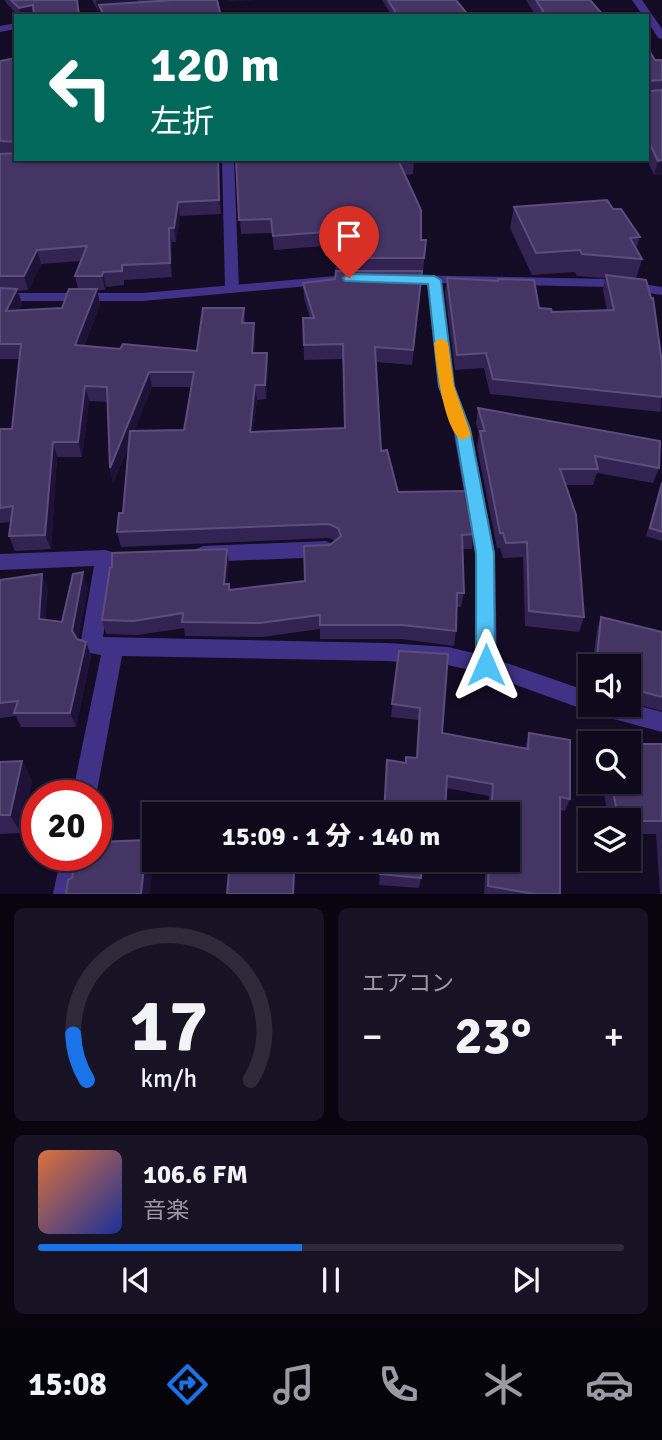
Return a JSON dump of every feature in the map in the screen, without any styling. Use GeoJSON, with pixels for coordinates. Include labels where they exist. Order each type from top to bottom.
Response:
{"type":"FeatureCollection","features":[{"type":"Feature","properties":{"kind":"street"},"geometry":{"type":"LineString","coordinates":[[103,14],[139,9]]}},
{"type":"Feature","properties":{"kind":"street"},"geometry":{"type":"LineString","coordinates":[[649,17],[662,36]]}},
{"type":"Feature","properties":{"kind":"street"},"geometry":{"type":"LineString","coordinates":[[228,161],[232,289]]}},
{"type":"Feature","properties":{"kind":"street"},"geometry":{"type":"LineString","coordinates":[[0,297],[143,297],[349,278],[608,283],[662,291]]}},
{"type":"Feature","properties":{"kind":"street"},"geometry":{"type":"LineString","coordinates":[[434,280],[446,386],[462,429],[485,553],[486,665]]}},
{"type":"Feature","properties":{"kind":"street"},"geometry":{"type":"LineString","coordinates":[[184,555],[329,549]]}},
{"type":"Feature","properties":{"kind":"street"},"geometry":{"type":"LineString","coordinates":[[0,562],[111,558],[91,646],[387,652],[448,656],[486,665],[578,698]]}},
{"type":"Feature","properties":{"kind":"street"},"geometry":{"type":"LineString","coordinates":[[88,780],[113,648]]}},
{"type":"Feature","properties":{"kind":"street"},"geometry":{"type":"LineString","coordinates":[[641,716],[662,722]]}},
{"type":"Feature","properties":{"kind":"street"},"geometry":{"type":"LineString","coordinates":[[66,894],[70,871]]}},
{"type":"Feature","properties":{"kind":"building"},"geometry":{"type":"Polygon","coordinates":[[[11,0],[77,0],[79,14],[34,14],[33,5],[19,8],[11,0]]]}},
{"type":"Feature","properties":{"kind":"building"},"geometry":{"type":"Polygon","coordinates":[[[217,0],[220,14],[103,14],[99,5],[217,0]]]}},
{"type":"Feature","properties":{"kind":"building"},"geometry":{"type":"Polygon","coordinates":[[[388,0],[456,0],[467,14],[397,14],[388,0]]]}},
{"type":"Feature","properties":{"kind":"building"},"geometry":{"type":"Polygon","coordinates":[[[536,0],[590,0],[602,14],[545,14],[536,0]]]}},
{"type":"Feature","properties":{"kind":"building"},"geometry":{"type":"Polygon","coordinates":[[[649,51],[655,60],[662,60],[662,80],[649,81],[649,51]]]}},
{"type":"Feature","properties":{"kind":"building"},"geometry":{"type":"Polygon","coordinates":[[[14,58],[14,142],[0,141],[0,61],[14,58]]]}},
{"type":"Feature","properties":{"kind":"building"},"geometry":{"type":"Polygon","coordinates":[[[649,81],[650,91],[662,90],[662,160],[658,161],[649,142],[649,81]]]}},
{"type":"Feature","properties":{"kind":"building"},"geometry":{"type":"Polygon","coordinates":[[[14,153],[14,161],[218,161],[219,200],[178,202],[174,228],[169,228],[170,263],[122,265],[122,271],[103,272],[102,276],[75,276],[87,246],[37,250],[24,276],[0,276],[0,154],[14,153]]]}},
{"type":"Feature","properties":{"kind":"building"},"geometry":{"type":"Polygon","coordinates":[[[236,161],[406,161],[399,162],[421,210],[421,240],[426,240],[424,258],[336,258],[338,231],[273,236],[271,219],[239,220],[236,161]]]}},
{"type":"Feature","properties":{"kind":"building"},"geometry":{"type":"Polygon","coordinates":[[[607,200],[613,209],[621,209],[640,237],[630,238],[642,259],[582,254],[580,250],[536,253],[514,207],[607,200]]]}},
{"type":"Feature","properties":{"kind":"building"},"geometry":{"type":"Polygon","coordinates":[[[336,271],[422,271],[413,350],[375,347],[381,451],[387,450],[398,492],[466,491],[474,534],[462,535],[464,593],[457,593],[456,631],[402,625],[320,625],[320,615],[260,623],[182,622],[183,613],[134,621],[102,620],[112,553],[227,549],[224,584],[229,584],[229,590],[305,581],[304,546],[330,545],[341,536],[338,528],[329,524],[117,532],[119,513],[123,513],[130,431],[184,430],[194,372],[149,372],[110,468],[107,387],[85,386],[78,442],[53,442],[45,535],[9,536],[13,506],[0,508],[0,429],[12,429],[21,344],[0,344],[0,288],[17,289],[6,311],[62,308],[69,289],[97,289],[75,345],[120,349],[123,344],[197,351],[203,308],[244,308],[242,323],[254,323],[252,353],[267,353],[265,385],[255,385],[250,432],[345,428],[343,344],[304,345],[303,318],[314,318],[303,283],[335,279],[336,271]]]}},
{"type":"Feature","properties":{"kind":"building"},"geometry":{"type":"Polygon","coordinates":[[[606,275],[646,280],[653,298],[662,363],[662,397],[493,379],[486,353],[457,355],[447,278],[534,280],[539,308],[551,309],[552,312],[614,310],[606,275]]]}},
{"type":"Feature","properties":{"kind":"building"},"geometry":{"type":"Polygon","coordinates":[[[478,408],[660,441],[659,468],[595,456],[598,469],[560,469],[576,515],[584,617],[529,611],[527,542],[506,543],[503,533],[500,533],[480,431],[485,431],[478,408]]]}},
{"type":"Feature","properties":{"kind":"building"},"geometry":{"type":"Polygon","coordinates":[[[662,483],[662,532],[650,528],[662,483]]]}},
{"type":"Feature","properties":{"kind":"building"},"geometry":{"type":"Polygon","coordinates":[[[83,572],[72,631],[77,639],[86,642],[70,713],[14,713],[18,701],[0,703],[0,580],[42,574],[39,619],[62,622],[73,574],[83,572]]]}},
{"type":"Feature","properties":{"kind":"building"},"geometry":{"type":"Polygon","coordinates":[[[601,617],[662,632],[662,697],[641,691],[641,654],[597,654],[601,617]]]}},
{"type":"Feature","properties":{"kind":"building"},"geometry":{"type":"Polygon","coordinates":[[[399,651],[448,654],[442,733],[528,749],[529,733],[570,740],[570,799],[560,797],[560,894],[535,894],[488,886],[489,872],[520,872],[520,802],[492,802],[493,784],[447,776],[446,802],[385,802],[387,760],[406,763],[406,757],[417,758],[420,708],[392,704],[399,651]]]}},
{"type":"Feature","properties":{"kind":"building"},"geometry":{"type":"Polygon","coordinates":[[[641,744],[662,744],[662,821],[641,821],[641,808],[616,808],[613,794],[641,794],[641,744]]]}},
{"type":"Feature","properties":{"kind":"building"},"geometry":{"type":"Polygon","coordinates":[[[22,761],[10,815],[0,815],[0,762],[22,761]]]}},
{"type":"Feature","properties":{"kind":"building"},"geometry":{"type":"Polygon","coordinates":[[[142,840],[141,894],[66,894],[68,880],[72,878],[73,871],[112,871],[112,841],[142,840]]]}},
{"type":"Feature","properties":{"kind":"building"},"geometry":{"type":"Polygon","coordinates":[[[229,872],[294,872],[293,894],[227,894],[229,872]]]}},
{"type":"Feature","properties":{"kind":"building"},"geometry":{"type":"Polygon","coordinates":[[[380,872],[421,872],[421,878],[380,872]]]}},
{"type":"Feature","properties":{"kind":"slow traffic"},"geometry":{"type":"LineString","coordinates":[[441,343],[446,386],[463,435]]}},
{"type":"Feature","properties":{"kind":"route"},"geometry":{"type":"LineString","coordinates":[[349,278],[434,280],[446,386],[462,429],[485,553],[486,665]]}}]}
